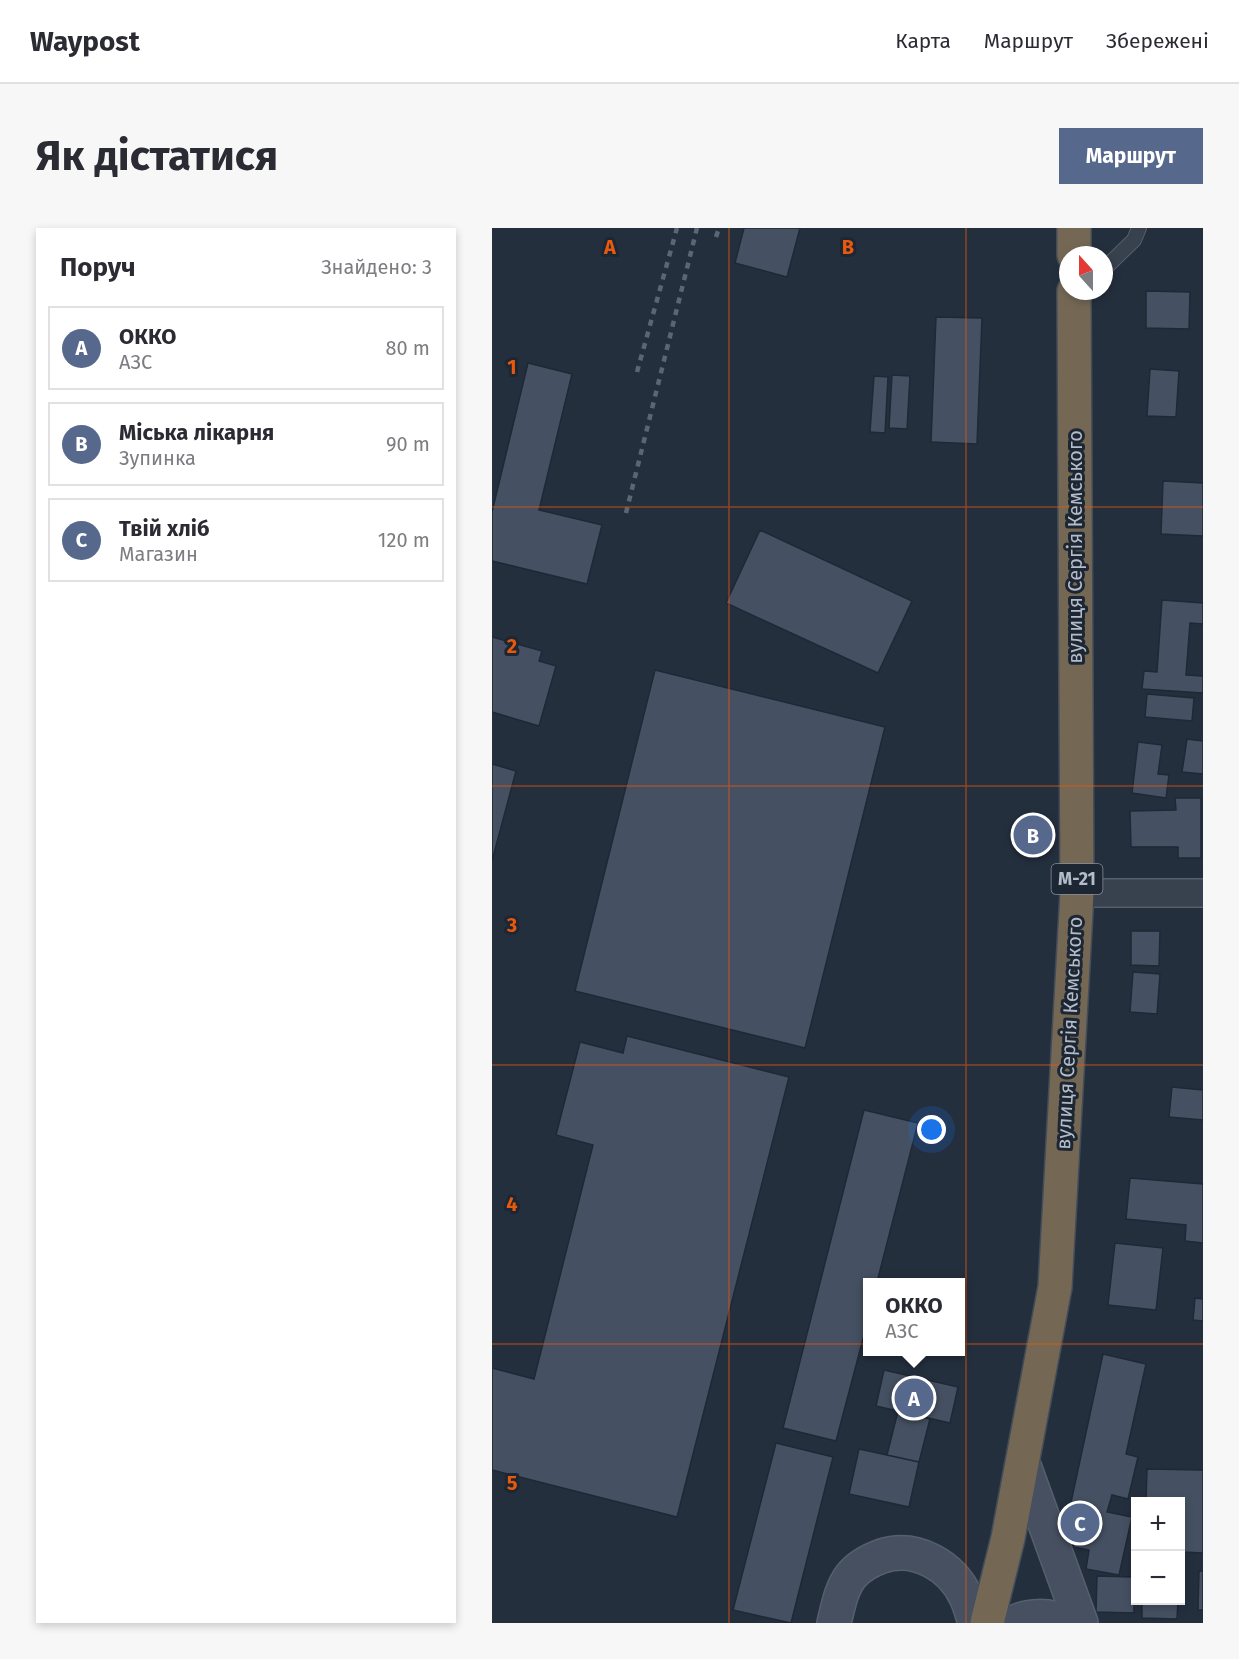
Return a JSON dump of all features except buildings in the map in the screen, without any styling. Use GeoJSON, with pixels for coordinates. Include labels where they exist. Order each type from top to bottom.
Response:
{"type":"FeatureCollection","features":[{"type":"Feature","properties":{"kind":"highway"},"geometry":{"type":"LineString","coordinates":[[1074,228],[1074,246]]}},
{"type":"Feature","properties":{"kind":"highway","name":"вулиця Сергія Кемського"},"geometry":{"type":"LineString","coordinates":[[987,1623],[1023,1463],[1055,1287],[1077,893],[1076,300]]}},
{"type":"Feature","properties":{"kind":"street"},"geometry":{"type":"LineString","coordinates":[[1077,893],[1203,893]]}},
{"type":"Feature","properties":{"kind":"street"},"geometry":{"type":"LineString","coordinates":[[1023,1463],[1081,1623]]}},
{"type":"Feature","properties":{"kind":"street"},"geometry":{"type":"LineString","coordinates":[[834,1623],[843,1590],[852,1575],[871,1560],[889,1554],[913,1554],[935,1562],[950,1575],[966,1596],[975,1623]]}},
{"type":"Feature","properties":{"kind":"street"},"geometry":{"type":"LineString","coordinates":[[1014,1623],[1021,1619],[1042,1617],[1063,1623]]}},
{"type":"Feature","properties":{"kind":"lane"},"geometry":{"type":"LineString","coordinates":[[1113,260],[1134,240],[1140,228]]}},
{"type":"Feature","properties":{"kind":"railway"},"geometry":{"type":"LineString","coordinates":[[637,372],[677,228]]}},
{"type":"Feature","properties":{"kind":"railway"},"geometry":{"type":"LineString","coordinates":[[626,513],[697,228]]}},
{"type":"Feature","properties":{"kind":"railway"},"geometry":{"type":"LineString","coordinates":[[716,237],[719,228]]}},
{"type":"Feature","properties":{"kind":"place","name":"Міська лікарня"},"geometry":{"type":"Point","coordinates":[1033,835]}},
{"type":"Feature","properties":{"kind":"place","name":"ОККО"},"geometry":{"type":"Point","coordinates":[914,1398]}},
{"type":"Feature","properties":{"kind":"place","name":"Твій хліб"},"geometry":{"type":"Point","coordinates":[1080,1523]}}]}
